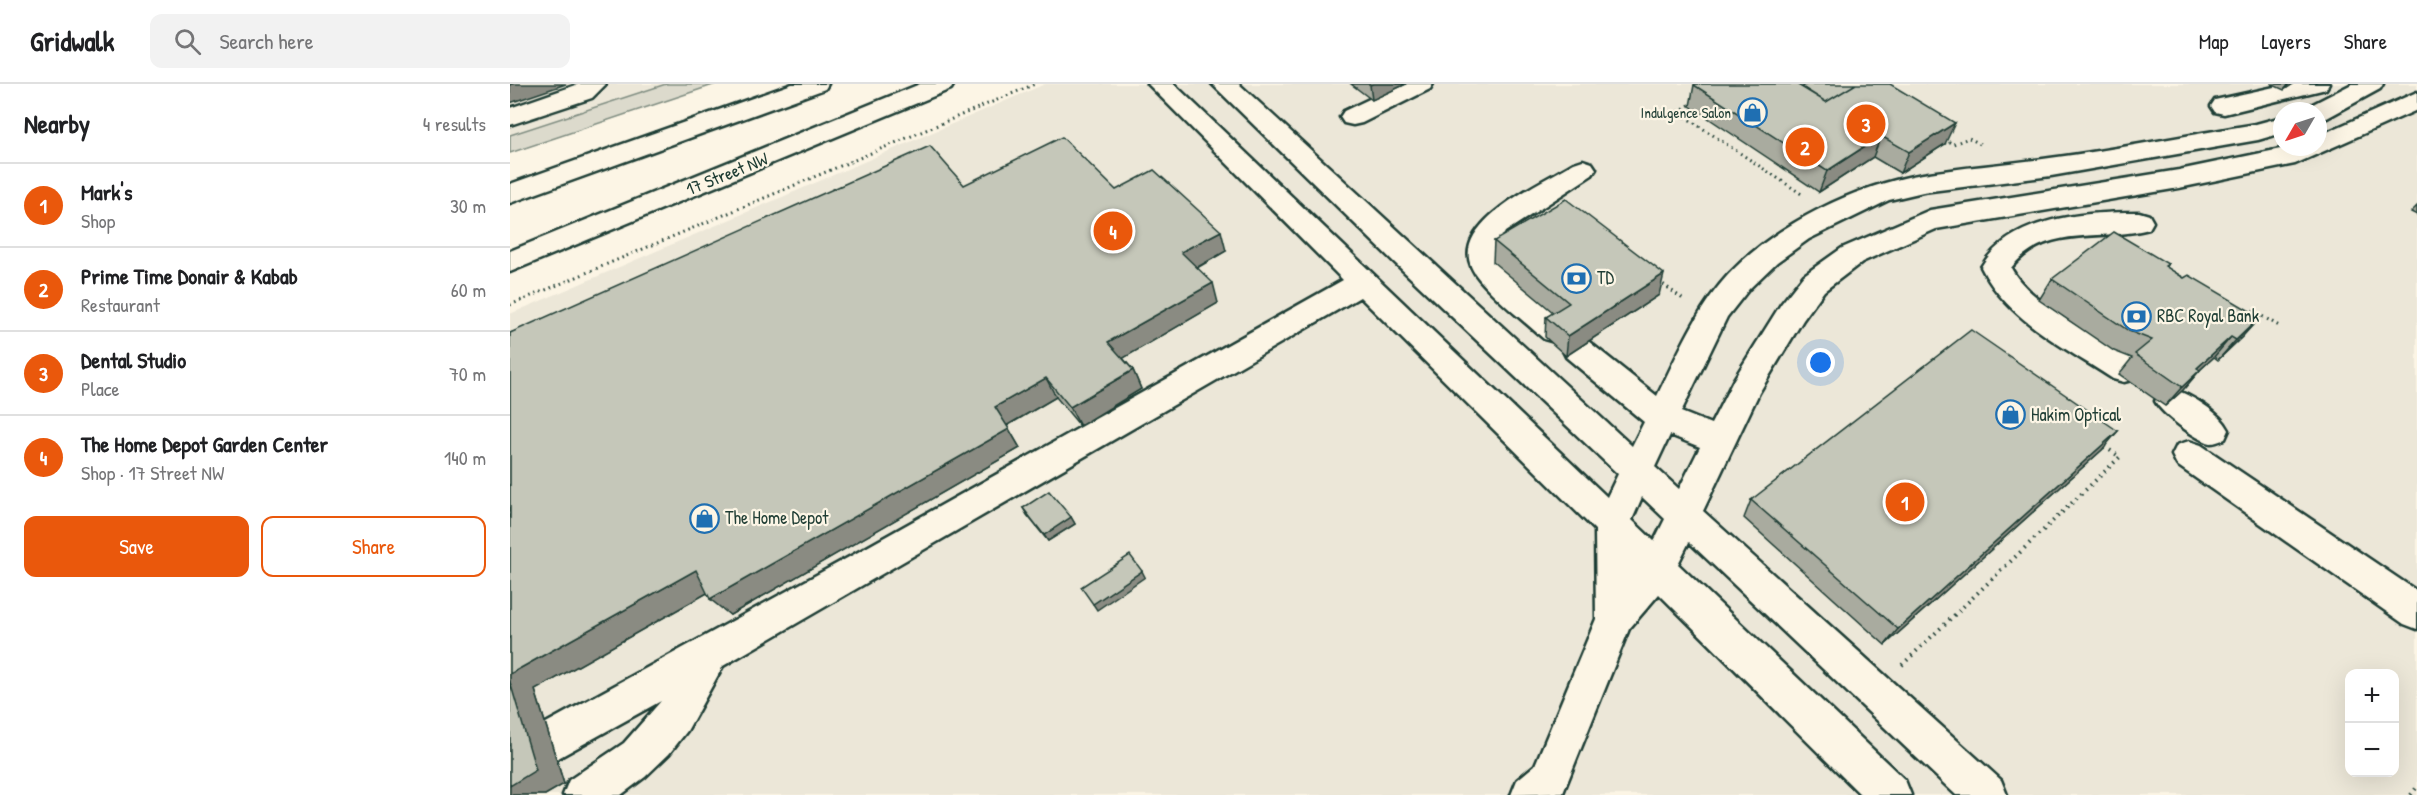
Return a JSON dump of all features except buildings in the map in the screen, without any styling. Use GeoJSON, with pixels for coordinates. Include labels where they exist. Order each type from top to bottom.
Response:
{"type":"FeatureCollection","features":[{"type":"Feature","properties":{"kind":"main road"},"geometry":{"type":"LineString","coordinates":[[510,117],[583,93],[594,84]]}},
{"type":"Feature","properties":{"kind":"main road"},"geometry":{"type":"LineString","coordinates":[[510,194],[816,84]]}},
{"type":"Feature","properties":{"kind":"main road"},"geometry":{"type":"LineString","coordinates":[[511,262],[800,120],[886,84]]}},
{"type":"Feature","properties":{"kind":"main road","name":"17 Street NW"},"geometry":{"type":"LineString","coordinates":[[511,262],[942,84]]}},
{"type":"Feature","properties":{"kind":"main road"},"geometry":{"type":"LineString","coordinates":[[1160,84],[1890,795]]}},
{"type":"Feature","properties":{"kind":"main road"},"geometry":{"type":"LineString","coordinates":[[1224,84],[1682,514],[1986,795]]}},
{"type":"Feature","properties":{"kind":"main road"},"geometry":{"type":"LineString","coordinates":[[1360,92],[1344,110],[1421,84]]}},
{"type":"Feature","properties":{"kind":"main road"},"geometry":{"type":"LineString","coordinates":[[2224,106],[2262,99],[2317,84]]}},
{"type":"Feature","properties":{"kind":"main road"},"geometry":{"type":"LineString","coordinates":[[2327,107],[2371,84]]}},
{"type":"Feature","properties":{"kind":"main road"},"geometry":{"type":"LineString","coordinates":[[2327,143],[2392,114],[2417,100]]}},
{"type":"Feature","properties":{"kind":"main road"},"geometry":{"type":"LineString","coordinates":[[1615,619],[1612,525],[1715,311],[1739,282],[1767,255],[1799,232],[1841,210],[1881,193],[1923,183],[2050,167],[2273,128]]}},
{"type":"Feature","properties":{"kind":"main road"},"geometry":{"type":"LineString","coordinates":[[1532,795],[1549,779],[1615,619],[1658,569],[1682,514],[1721,441],[1745,388],[1792,312],[1814,284],[1862,250],[1930,220],[2179,179],[2292,156]]}},
{"type":"Feature","properties":{"kind":"main road"},"geometry":{"type":"LineString","coordinates":[[1583,169],[1495,225],[1486,236],[1483,245],[1484,264],[1489,272],[1640,403],[1663,419],[1721,441]]}},
{"type":"Feature","properties":{"kind":"main road"},"geometry":{"type":"LineString","coordinates":[[2124,370],[2052,323],[2011,292],[1998,278],[1995,267],[2001,257],[2026,242],[2061,228],[2105,222],[2139,222]]}},
{"type":"Feature","properties":{"kind":"main road"},"geometry":{"type":"LineString","coordinates":[[551,742],[1362,282]]}},
{"type":"Feature","properties":{"kind":"main road"},"geometry":{"type":"LineString","coordinates":[[2171,401],[2213,430]]}},
{"type":"Feature","properties":{"kind":"main road"},"geometry":{"type":"LineString","coordinates":[[2189,455],[2417,612]]}},
{"type":"Feature","properties":{"kind":"main road"},"geometry":{"type":"LineString","coordinates":[[584,795],[618,774],[646,750],[684,702],[709,654]]}},
{"type":"Feature","properties":{"kind":"path"},"geometry":{"type":"LineString","coordinates":[[510,304],[1035,84]]}},
{"type":"Feature","properties":{"kind":"path"},"geometry":{"type":"LineString","coordinates":[[1697,101],[1678,112],[1806,196]]}},
{"type":"Feature","properties":{"kind":"path"},"geometry":{"type":"LineString","coordinates":[[1943,138],[1953,144]]}},
{"type":"Feature","properties":{"kind":"path"},"geometry":{"type":"LineString","coordinates":[[1655,278],[1690,305]]}},
{"type":"Feature","properties":{"kind":"path"},"geometry":{"type":"LineString","coordinates":[[2244,319],[2253,311],[2279,326]]}},
{"type":"Feature","properties":{"kind":"path"},"geometry":{"type":"LineString","coordinates":[[1902,666],[2120,457],[2092,438]]}},
{"type":"Feature","properties":{"kind":"path"},"geometry":{"type":"LineString","coordinates":[[2411,795],[2417,787]]}},
{"type":"Feature","properties":{"kind":"shaded area"},"geometry":{"type":"Polygon","coordinates":[[[510,84],[666,84],[510,135],[510,84]]]}},
{"type":"Feature","properties":{"kind":"shaded area"},"geometry":{"type":"Polygon","coordinates":[[[666,84],[716,84],[510,153],[510,135],[666,84]]]}},
{"type":"Feature","properties":{"kind":"shaded area"},"geometry":{"type":"Polygon","coordinates":[[[1045,84],[2417,84],[2417,795],[510,795],[510,314],[1045,84]]]}},
{"type":"Feature","properties":{"kind":"place","name":"Indulgence Salon"},"geometry":{"type":"Point","coordinates":[1752,113]}},
{"type":"Feature","properties":{"kind":"place","name":"Dental Studio"},"geometry":{"type":"Point","coordinates":[1866,124]}},
{"type":"Feature","properties":{"kind":"place","name":"Prime Time Donair & Kabab"},"geometry":{"type":"Point","coordinates":[1805,147]}},
{"type":"Feature","properties":{"kind":"place","name":"The Home Depot Garden Center"},"geometry":{"type":"Point","coordinates":[1113,231]}},
{"type":"Feature","properties":{"kind":"place","name":"TD"},"geometry":{"type":"Point","coordinates":[1576,278]}},
{"type":"Feature","properties":{"kind":"place","name":"RBC Royal Bank"},"geometry":{"type":"Point","coordinates":[2136,316]}},
{"type":"Feature","properties":{"kind":"place","name":"Hakim Optical"},"geometry":{"type":"Point","coordinates":[2010,415]}},
{"type":"Feature","properties":{"kind":"place","name":"Mark's"},"geometry":{"type":"Point","coordinates":[1905,502]}},
{"type":"Feature","properties":{"kind":"place","name":"The Home Depot"},"geometry":{"type":"Point","coordinates":[704,518]}}]}
